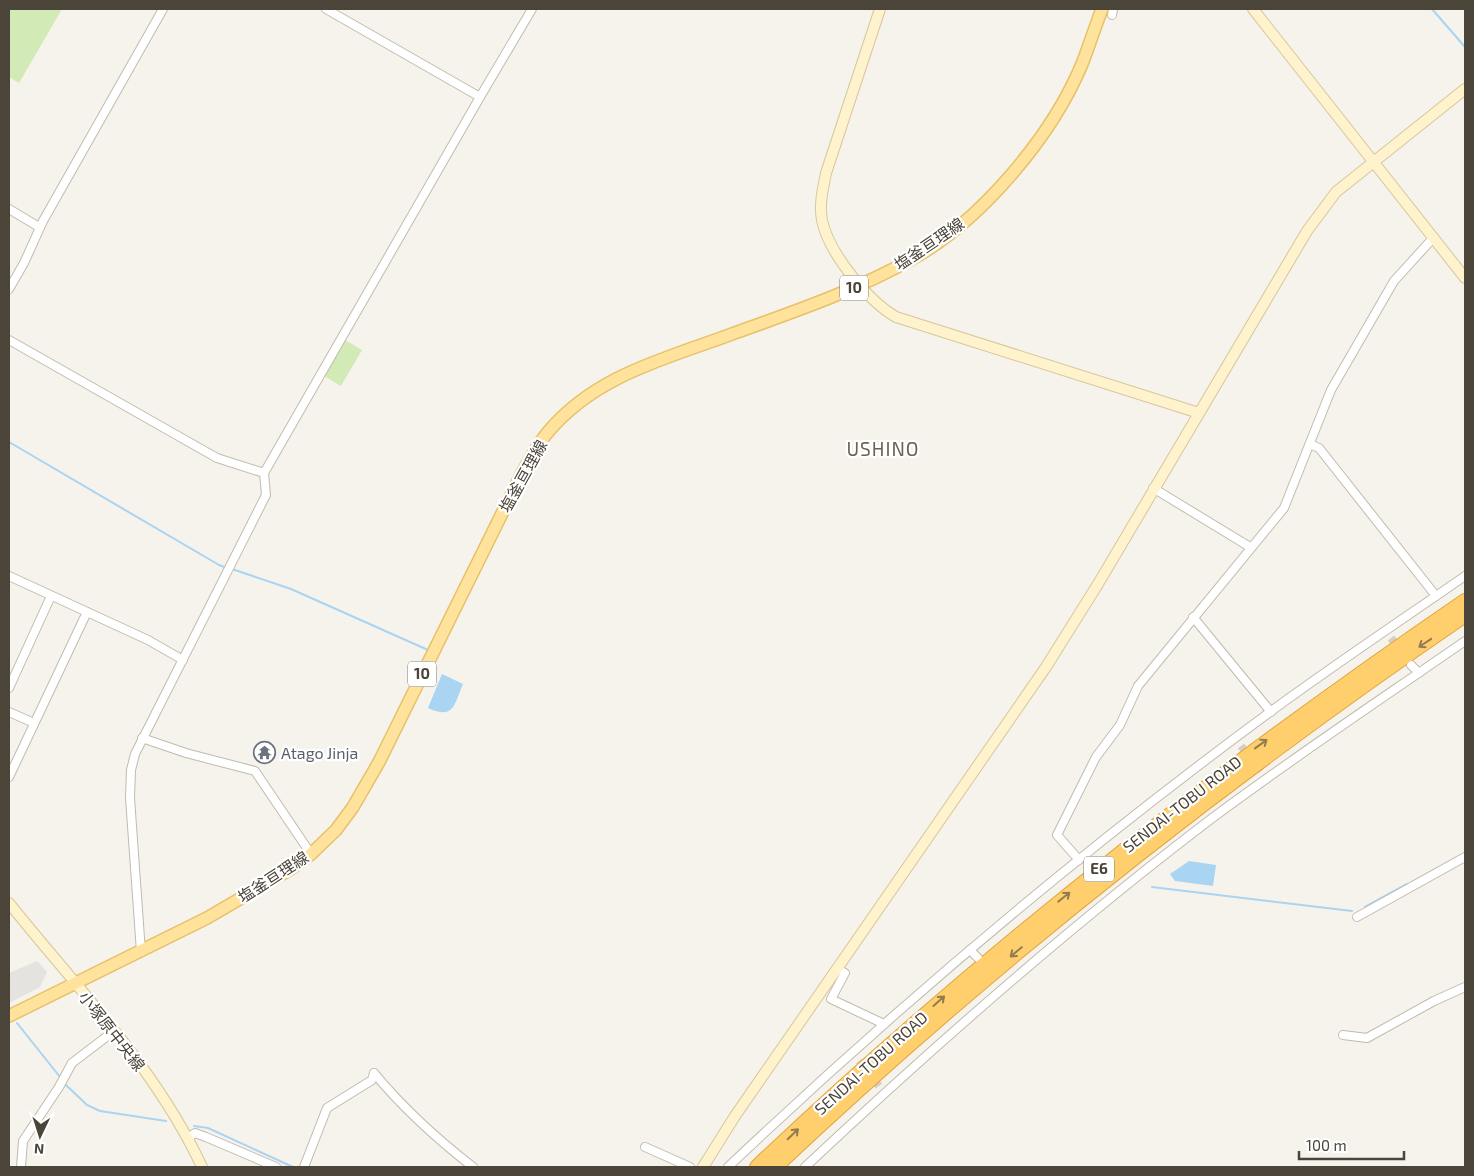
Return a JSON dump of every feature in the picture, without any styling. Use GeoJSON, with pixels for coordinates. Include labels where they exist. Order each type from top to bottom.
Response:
{"type":"FeatureCollection","features":[{"type":"Feature","properties":{"kind":"highway","name":"SENDAI-TOBU ROAD"},"geometry":{"type":"LineString","coordinates":[[757,1167],[954,988],[1083,881],[1252,751],[1465,601]]}},
{"type":"Feature","properties":{"kind":"highway","name":"SENDAI-TOBU ROAD"},"geometry":{"type":"LineString","coordinates":[[775,1167],[942,1015],[1088,892],[1266,755],[1465,615]]}},
{"type":"Feature","properties":{"kind":"main road","name":"塩釜亘理線"},"geometry":{"type":"LineString","coordinates":[[9,1016],[207,918],[289,870],[311,854],[336,830],[369,780],[521,475],[548,433],[564,415],[584,397],[630,371],[861,285],[914,258],[966,220],[1014,171],[1052,118],[1081,65],[1102,9]]}},
{"type":"Feature","properties":{"kind":"street"},"geometry":{"type":"LineString","coordinates":[[9,289],[28,255],[39,227],[163,9]]}},
{"type":"Feature","properties":{"kind":"street"},"geometry":{"type":"LineString","coordinates":[[326,9],[480,97]]}},
{"type":"Feature","properties":{"kind":"street"},"geometry":{"type":"LineString","coordinates":[[140,952],[130,798],[131,770],[135,754],[266,495],[264,473],[532,9]]}},
{"type":"Feature","properties":{"kind":"street"},"geometry":{"type":"LineString","coordinates":[[880,9],[826,173],[821,200],[821,219],[826,236],[837,255],[886,312],[907,322],[1199,413]]}},
{"type":"Feature","properties":{"kind":"street"},"geometry":{"type":"LineString","coordinates":[[1253,9],[1465,278]]}},
{"type":"Feature","properties":{"kind":"street"},"geometry":{"type":"LineString","coordinates":[[703,1167],[724,1132],[1046,667],[1098,584],[1153,488],[1307,231],[1336,192],[1465,89]]}},
{"type":"Feature","properties":{"kind":"street"},"geometry":{"type":"LineString","coordinates":[[9,210],[39,227]]}},
{"type":"Feature","properties":{"kind":"street"},"geometry":{"type":"LineString","coordinates":[[1079,860],[1057,835],[1096,757],[1120,725],[1138,686],[1250,547],[1284,508],[1331,390],[1382,299],[1400,274],[1434,237]]}},
{"type":"Feature","properties":{"kind":"street"},"geometry":{"type":"LineString","coordinates":[[9,340],[217,458],[264,473]]}},
{"type":"Feature","properties":{"kind":"street"},"geometry":{"type":"LineString","coordinates":[[1310,444],[1319,448],[1436,596]]}},
{"type":"Feature","properties":{"kind":"street"},"geometry":{"type":"LineString","coordinates":[[1153,488],[1250,547]]}},
{"type":"Feature","properties":{"kind":"street"},"geometry":{"type":"LineString","coordinates":[[9,576],[148,640],[183,660]]}},
{"type":"Feature","properties":{"kind":"street"},"geometry":{"type":"LineString","coordinates":[[728,1167],[884,1024],[1079,860],[1270,712],[1388,635],[1436,596],[1465,576]]}},
{"type":"Feature","properties":{"kind":"street"},"geometry":{"type":"LineString","coordinates":[[9,688],[51,596]]}},
{"type":"Feature","properties":{"kind":"street"},"geometry":{"type":"LineString","coordinates":[[9,777],[87,612]]}},
{"type":"Feature","properties":{"kind":"street"},"geometry":{"type":"LineString","coordinates":[[1193,617],[1270,712]]}},
{"type":"Feature","properties":{"kind":"street"},"geometry":{"type":"LineString","coordinates":[[805,1167],[882,1089],[1121,889],[1264,775],[1465,641]]}},
{"type":"Feature","properties":{"kind":"street"},"geometry":{"type":"LineString","coordinates":[[1411,664],[1418,673]]}},
{"type":"Feature","properties":{"kind":"street"},"geometry":{"type":"LineString","coordinates":[[9,712],[34,723]]}},
{"type":"Feature","properties":{"kind":"street"},"geometry":{"type":"LineString","coordinates":[[142,738],[186,753],[255,771],[311,854]]}},
{"type":"Feature","properties":{"kind":"street"},"geometry":{"type":"LineString","coordinates":[[1235,740],[1241,746]]}},
{"type":"Feature","properties":{"kind":"street"},"geometry":{"type":"LineString","coordinates":[[1357,917],[1465,857]]}},
{"type":"Feature","properties":{"kind":"street","name":"小塚原中央線"},"geometry":{"type":"LineString","coordinates":[[9,903],[114,1031],[173,1112],[202,1167]]}},
{"type":"Feature","properties":{"kind":"street"},"geometry":{"type":"LineString","coordinates":[[970,950],[978,958]]}},
{"type":"Feature","properties":{"kind":"street"},"geometry":{"type":"LineString","coordinates":[[837,969],[845,973],[831,999],[884,1024]]}},
{"type":"Feature","properties":{"kind":"street"},"geometry":{"type":"LineString","coordinates":[[996,979],[1003,986]]}},
{"type":"Feature","properties":{"kind":"street"},"geometry":{"type":"LineString","coordinates":[[1343,1035],[1367,1038],[1440,998],[1465,987]]}},
{"type":"Feature","properties":{"kind":"street"},"geometry":{"type":"LineString","coordinates":[[21,1167],[23,1141],[59,1087],[72,1063],[114,1031]]}},
{"type":"Feature","properties":{"kind":"street"},"geometry":{"type":"LineString","coordinates":[[852,1053],[859,1061]]}},
{"type":"Feature","properties":{"kind":"street"},"geometry":{"type":"LineString","coordinates":[[304,1167],[327,1108],[372,1080],[374,1073],[433,1135],[473,1167]]}},
{"type":"Feature","properties":{"kind":"street"},"geometry":{"type":"LineString","coordinates":[[188,1138],[196,1133],[276,1167]]}},
{"type":"Feature","properties":{"kind":"street"},"geometry":{"type":"LineString","coordinates":[[645,1147],[690,1167]]}},
{"type":"Feature","properties":{"kind":"green space"},"geometry":{"type":"Polygon","coordinates":[[[9,9],[62,9],[19,83],[9,77],[9,9]]]}},
{"type":"Feature","properties":{"kind":"green space"},"geometry":{"type":"Polygon","coordinates":[[[345,340],[362,350],[341,386],[324,376],[345,340]]]}},
{"type":"Feature","properties":{"kind":"shaded area"},"geometry":{"type":"Polygon","coordinates":[[[37,961],[47,972],[40,987],[9,1003],[9,973],[37,961]]]}},
{"type":"Feature","properties":{"kind":"water"},"geometry":{"type":"Polygon","coordinates":[[[442,674],[463,684],[455,704],[448,711],[443,712],[428,708],[442,674]]]}},
{"type":"Feature","properties":{"kind":"water"},"geometry":{"type":"Polygon","coordinates":[[[1189,861],[1216,865],[1213,886],[1175,881],[1170,874],[1189,861]]]}},
{"type":"Feature","properties":{"kind":"waterway"},"geometry":{"type":"LineString","coordinates":[[1432,9],[1465,47]]}},
{"type":"Feature","properties":{"kind":"waterway"},"geometry":{"type":"LineString","coordinates":[[9,442],[227,568]]}},
{"type":"Feature","properties":{"kind":"waterway"},"geometry":{"type":"LineString","coordinates":[[232,569],[291,589],[428,650]]}},
{"type":"Feature","properties":{"kind":"waterway"},"geometry":{"type":"LineString","coordinates":[[1412,882],[1465,853]]}},
{"type":"Feature","properties":{"kind":"waterway"},"geometry":{"type":"LineString","coordinates":[[1365,907],[1407,884]]}},
{"type":"Feature","properties":{"kind":"waterway"},"geometry":{"type":"LineString","coordinates":[[1152,887],[1352,911]]}},
{"type":"Feature","properties":{"kind":"waterway"},"geometry":{"type":"LineString","coordinates":[[17,1023],[60,1077]]}},
{"type":"Feature","properties":{"kind":"waterway"},"geometry":{"type":"LineString","coordinates":[[66,1085],[87,1105],[100,1111],[166,1121]]}},
{"type":"Feature","properties":{"kind":"waterway"},"geometry":{"type":"LineString","coordinates":[[194,1126],[208,1128],[293,1167]]}},
{"type":"Feature","properties":{"kind":"tunnel"},"geometry":{"type":"LineString","coordinates":[[1391,638],[1400,650]]}},
{"type":"Feature","properties":{"kind":"tunnel"},"geometry":{"type":"LineString","coordinates":[[1241,746],[1262,772]]}},
{"type":"Feature","properties":{"kind":"tunnel"},"geometry":{"type":"LineString","coordinates":[[859,1061],[879,1086]]}},
{"type":"Feature","properties":{"kind":"place","name":"Atago Jinja"},"geometry":{"type":"Point","coordinates":[265,753]}},
{"type":"Feature","properties":{"kind":"district","name":"USHINO"},"geometry":{"type":"Point","coordinates":[883,449]}}]}
